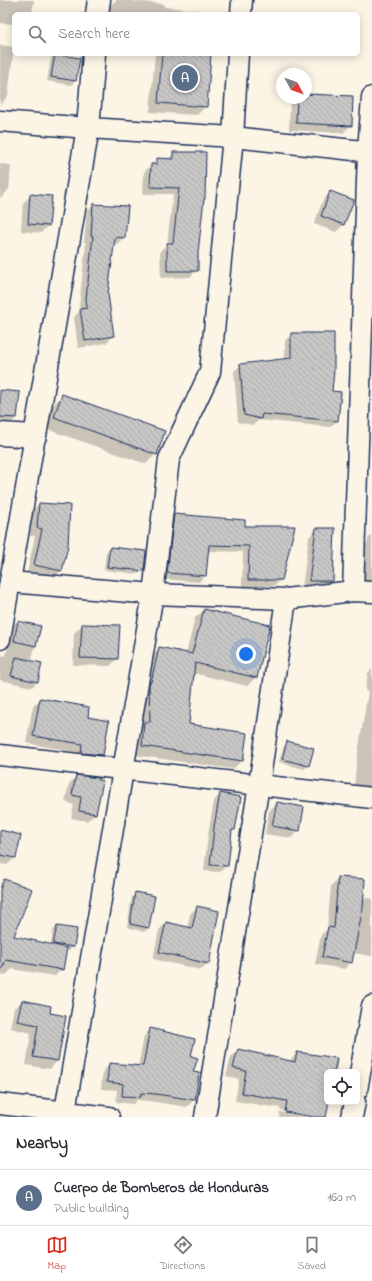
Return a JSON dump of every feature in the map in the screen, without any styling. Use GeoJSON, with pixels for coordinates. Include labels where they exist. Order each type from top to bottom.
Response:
{"type":"FeatureCollection","features":[{"type":"Feature","properties":{"kind":"street"},"geometry":{"type":"LineString","coordinates":[[97,12],[99,0]]}},
{"type":"Feature","properties":{"kind":"street"},"geometry":{"type":"LineString","coordinates":[[241,12],[242,0]]}},
{"type":"Feature","properties":{"kind":"street"},"geometry":{"type":"LineString","coordinates":[[0,639],[88,128],[94,56]]}},
{"type":"Feature","properties":{"kind":"street"},"geometry":{"type":"LineString","coordinates":[[65,1114],[153,594],[169,459],[210,372],[233,137],[238,56]]}},
{"type":"Feature","properties":{"kind":"street"},"geometry":{"type":"LineString","coordinates":[[10,582],[153,594],[286,599],[363,592],[372,97]]}},
{"type":"Feature","properties":{"kind":"street"},"geometry":{"type":"LineString","coordinates":[[0,121],[233,137],[370,152]]}},
{"type":"Feature","properties":{"kind":"street"},"geometry":{"type":"LineString","coordinates":[[0,434],[35,436]]}},
{"type":"Feature","properties":{"kind":"street"},"geometry":{"type":"LineString","coordinates":[[205,1117],[259,785],[286,599]]}},
{"type":"Feature","properties":{"kind":"street"},"geometry":{"type":"LineString","coordinates":[[0,755],[372,798]]}},
{"type":"Feature","properties":{"kind":"street"},"geometry":{"type":"LineString","coordinates":[[360,1073],[372,1006]]}},
{"type":"Feature","properties":{"kind":"street"},"geometry":{"type":"LineString","coordinates":[[0,1104],[65,1114],[109,1117]]}},
{"type":"Feature","properties":{"kind":"street"},"geometry":{"type":"LineString","coordinates":[[352,1117],[354,1105]]}},
{"type":"Feature","properties":{"kind":"building"},"geometry":{"type":"Polygon","coordinates":[[[55,56],[80,58],[76,81],[51,77],[55,56]]]}},
{"type":"Feature","properties":{"kind":"building"},"geometry":{"type":"Polygon","coordinates":[[[162,56],[211,56],[207,107],[158,103],[162,56]]]}},
{"type":"Feature","properties":{"kind":"building"},"geometry":{"type":"Polygon","coordinates":[[[312,94],[353,96],[352,126],[296,123],[297,104],[312,104],[312,94]]]}},
{"type":"Feature","properties":{"kind":"building"},"geometry":{"type":"Polygon","coordinates":[[[173,152],[206,152],[205,199],[198,253],[198,271],[167,271],[167,243],[173,243],[179,188],[150,187],[151,164],[157,164],[157,158],[173,159],[173,152]]]}},
{"type":"Feature","properties":{"kind":"building"},"geometry":{"type":"Polygon","coordinates":[[[330,191],[354,200],[344,225],[321,216],[330,191]]]}},
{"type":"Feature","properties":{"kind":"building"},"geometry":{"type":"Polygon","coordinates":[[[30,194],[52,196],[49,226],[28,224],[30,194]]]}},
{"type":"Feature","properties":{"kind":"building"},"geometry":{"type":"Polygon","coordinates":[[[93,204],[128,206],[125,238],[115,237],[108,294],[114,336],[85,341],[80,309],[87,308],[86,299],[93,236],[91,236],[93,204]]]}},
{"type":"Feature","properties":{"kind":"building"},"geometry":{"type":"Polygon","coordinates":[[[291,333],[334,333],[334,371],[332,391],[341,392],[338,421],[262,414],[261,419],[244,415],[240,364],[291,358],[291,333]]]}},
{"type":"Feature","properties":{"kind":"building"},"geometry":{"type":"Polygon","coordinates":[[[0,390],[20,392],[17,418],[0,417],[0,390]]]}},
{"type":"Feature","properties":{"kind":"building"},"geometry":{"type":"Polygon","coordinates":[[[62,394],[165,431],[157,455],[54,417],[62,394]]]}},
{"type":"Feature","properties":{"kind":"building"},"geometry":{"type":"Polygon","coordinates":[[[39,503],[70,505],[68,546],[62,571],[34,565],[42,529],[37,528],[39,503]]]}},
{"type":"Feature","properties":{"kind":"building"},"geometry":{"type":"Polygon","coordinates":[[[174,514],[245,520],[245,526],[295,526],[282,580],[248,580],[249,546],[209,545],[206,576],[167,573],[174,514]]]}},
{"type":"Feature","properties":{"kind":"building"},"geometry":{"type":"Polygon","coordinates":[[[316,528],[335,528],[333,581],[309,581],[316,528]]]}},
{"type":"Feature","properties":{"kind":"building"},"geometry":{"type":"Polygon","coordinates":[[[110,547],[146,551],[144,571],[107,567],[110,547]]]}},
{"type":"Feature","properties":{"kind":"building"},"geometry":{"type":"Polygon","coordinates":[[[204,609],[270,625],[257,678],[195,663],[189,724],[247,733],[243,761],[142,746],[144,722],[150,722],[149,684],[151,682],[159,647],[192,654],[204,609]]]}},
{"type":"Feature","properties":{"kind":"building"},"geometry":{"type":"Polygon","coordinates":[[[18,621],[41,626],[36,646],[14,641],[18,621]]]}},
{"type":"Feature","properties":{"kind":"building"},"geometry":{"type":"Polygon","coordinates":[[[82,624],[120,625],[118,659],[80,658],[82,624]]]}},
{"type":"Feature","properties":{"kind":"building"},"geometry":{"type":"Polygon","coordinates":[[[16,657],[42,663],[38,682],[11,676],[16,657]]]}},
{"type":"Feature","properties":{"kind":"building"},"geometry":{"type":"Polygon","coordinates":[[[40,698],[89,707],[88,717],[109,721],[103,755],[81,753],[82,744],[33,736],[40,698]]]}},
{"type":"Feature","properties":{"kind":"building"},"geometry":{"type":"Polygon","coordinates":[[[287,741],[314,748],[309,766],[282,759],[287,741]]]}},
{"type":"Feature","properties":{"kind":"building"},"geometry":{"type":"Polygon","coordinates":[[[76,775],[99,778],[98,780],[103,781],[96,814],[79,811],[81,797],[72,795],[76,775]]]}},
{"type":"Feature","properties":{"kind":"building"},"geometry":{"type":"Polygon","coordinates":[[[220,793],[241,797],[235,830],[232,830],[228,866],[210,865],[214,827],[220,793]]]}},
{"type":"Feature","properties":{"kind":"building"},"geometry":{"type":"Polygon","coordinates":[[[277,802],[304,807],[300,831],[272,826],[277,802]]]}},
{"type":"Feature","properties":{"kind":"building"},"geometry":{"type":"Polygon","coordinates":[[[0,830],[21,835],[16,858],[0,855],[0,830]]]}},
{"type":"Feature","properties":{"kind":"building"},"geometry":{"type":"Polygon","coordinates":[[[338,877],[365,879],[363,907],[352,963],[322,957],[328,927],[334,928],[338,877]]]}},
{"type":"Feature","properties":{"kind":"building"},"geometry":{"type":"Polygon","coordinates":[[[4,879],[32,889],[14,936],[67,948],[63,970],[6,960],[2,969],[0,969],[0,890],[4,879]]]}},
{"type":"Feature","properties":{"kind":"building"},"geometry":{"type":"Polygon","coordinates":[[[135,892],[155,896],[149,928],[130,924],[135,892]]]}},
{"type":"Feature","properties":{"kind":"building"},"geometry":{"type":"Polygon","coordinates":[[[197,906],[219,911],[209,964],[159,952],[166,922],[192,928],[197,906]]]}},
{"type":"Feature","properties":{"kind":"building"},"geometry":{"type":"Polygon","coordinates":[[[57,926],[77,929],[74,947],[53,944],[57,926]]]}},
{"type":"Feature","properties":{"kind":"building"},"geometry":{"type":"Polygon","coordinates":[[[22,1000],[51,1006],[50,1013],[66,1016],[58,1061],[33,1057],[38,1025],[17,1021],[22,1000]]]}},
{"type":"Feature","properties":{"kind":"building"},"geometry":{"type":"Polygon","coordinates":[[[150,1028],[195,1039],[191,1056],[198,1058],[193,1072],[199,1073],[195,1100],[141,1093],[141,1097],[122,1096],[123,1084],[107,1082],[109,1063],[143,1066],[150,1028]]]}},
{"type":"Feature","properties":{"kind":"building"},"geometry":{"type":"Polygon","coordinates":[[[238,1049],[295,1062],[297,1052],[337,1058],[335,1069],[324,1069],[324,1105],[328,1105],[326,1117],[313,1117],[285,1112],[287,1101],[242,1093],[246,1071],[233,1068],[238,1049]]]}},
{"type":"Feature","properties":{"kind":"place","name":"Cuerpo de Bomberos de Honduras"},"geometry":{"type":"Point","coordinates":[185,78]}}]}
